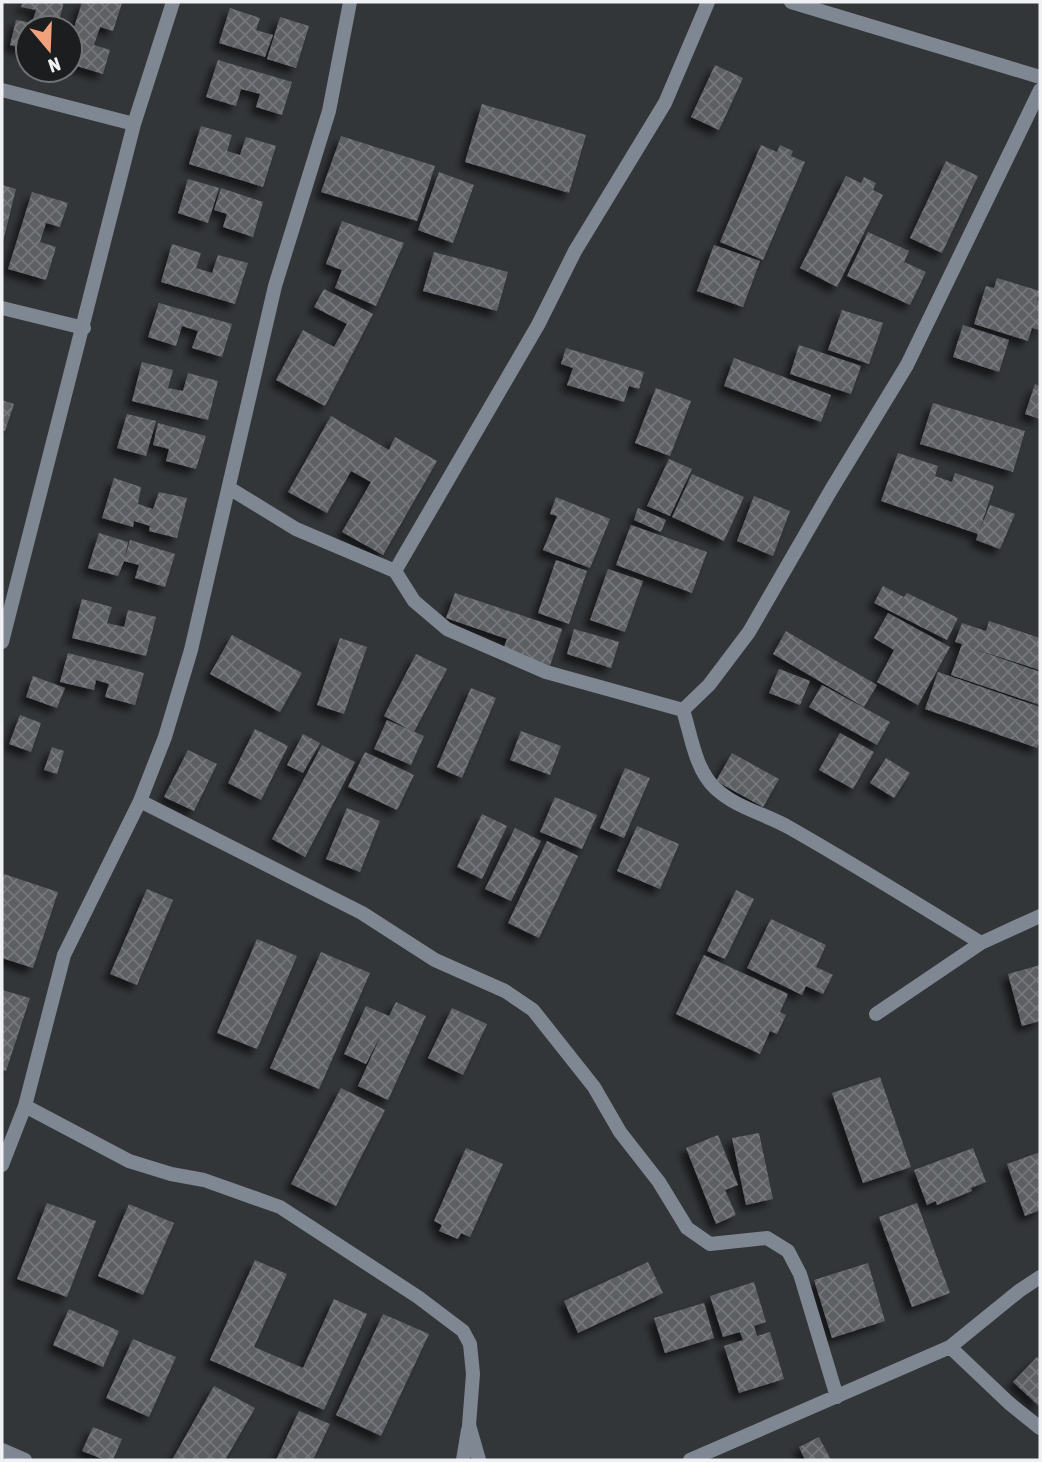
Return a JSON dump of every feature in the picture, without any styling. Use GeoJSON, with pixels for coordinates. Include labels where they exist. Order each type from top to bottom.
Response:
{"type":"FeatureCollection","features":[{"type":"Feature","properties":{"kind":"street"},"geometry":{"type":"LineString","coordinates":[[3,634],[134,124],[173,2]]}},
{"type":"Feature","properties":{"kind":"street"},"geometry":{"type":"LineString","coordinates":[[2,1165],[25,1106],[64,955],[140,801],[165,737],[191,650],[275,286],[329,111],[350,2]]}},
{"type":"Feature","properties":{"kind":"street"},"geometry":{"type":"LineString","coordinates":[[395,571],[538,325],[575,251],[665,103],[708,2]]}},
{"type":"Feature","properties":{"kind":"street"},"geometry":{"type":"LineString","coordinates":[[791,2],[1040,77]]}},
{"type":"Feature","properties":{"kind":"street"},"geometry":{"type":"LineString","coordinates":[[2,90],[134,124]]}},
{"type":"Feature","properties":{"kind":"street"},"geometry":{"type":"LineString","coordinates":[[682,710],[709,685],[749,632],[907,365],[1040,90]]}},
{"type":"Feature","properties":{"kind":"street"},"geometry":{"type":"LineString","coordinates":[[2,308],[83,328]]}},
{"type":"Feature","properties":{"kind":"street"},"geometry":{"type":"LineString","coordinates":[[229,488],[296,529],[395,571],[414,601],[447,629],[465,638],[545,672],[682,710]]}},
{"type":"Feature","properties":{"kind":"street"},"geometry":{"type":"LineString","coordinates":[[682,710],[702,769],[715,788],[746,809],[771,817],[835,854],[981,943]]}},
{"type":"Feature","properties":{"kind":"street"},"geometry":{"type":"LineString","coordinates":[[140,801],[362,913],[435,960],[505,991],[533,1010],[587,1077],[620,1132],[659,1182],[687,1228],[710,1244],[767,1238],[788,1251],[800,1274],[837,1396]]}},
{"type":"Feature","properties":{"kind":"street"},"geometry":{"type":"LineString","coordinates":[[876,1014],[981,943],[1040,916]]}},
{"type":"Feature","properties":{"kind":"street"},"geometry":{"type":"LineString","coordinates":[[25,1106],[129,1161],[171,1174],[204,1180],[280,1207],[418,1297],[463,1331],[470,1344],[473,1374],[463,1460]]}},
{"type":"Feature","properties":{"kind":"street"},"geometry":{"type":"LineString","coordinates":[[690,1460],[950,1347],[1019,1290],[1040,1278]]}},
{"type":"Feature","properties":{"kind":"street"},"geometry":{"type":"LineString","coordinates":[[950,1347],[1009,1403],[1040,1428]]}},
{"type":"Feature","properties":{"kind":"street"},"geometry":{"type":"LineString","coordinates":[[469,1426],[479,1460]]}},
{"type":"Feature","properties":{"kind":"street"},"geometry":{"type":"LineString","coordinates":[[2,1450],[25,1460]]}},
{"type":"Feature","properties":{"kind":"building"},"geometry":{"type":"Polygon","coordinates":[[[23,2],[64,2],[61,14],[35,14],[36,10],[21,7],[23,2]]]}},
{"type":"Feature","properties":{"kind":"building"},"geometry":{"type":"Polygon","coordinates":[[[82,2],[122,3],[113,31],[100,27],[94,45],[110,50],[103,74],[84,68],[84,14],[78,14],[82,2]]]}},
{"type":"Feature","properties":{"kind":"building"},"geometry":{"type":"Polygon","coordinates":[[[230,8],[260,18],[256,30],[273,35],[265,57],[219,43],[230,8]]]}},
{"type":"Feature","properties":{"kind":"building"},"geometry":{"type":"Polygon","coordinates":[[[280,17],[309,26],[296,68],[267,59],[280,17]]]}},
{"type":"Feature","properties":{"kind":"building"},"geometry":{"type":"Polygon","coordinates":[[[14,28],[14,46],[10,45],[14,28]]]}},
{"type":"Feature","properties":{"kind":"building"},"geometry":{"type":"Polygon","coordinates":[[[218,60],[292,82],[282,115],[256,107],[260,94],[241,89],[236,106],[206,97],[218,60]]]}},
{"type":"Feature","properties":{"kind":"building"},"geometry":{"type":"Polygon","coordinates":[[[715,65],[743,78],[719,130],[691,117],[715,65]]]}},
{"type":"Feature","properties":{"kind":"building"},"geometry":{"type":"Polygon","coordinates":[[[482,104],[586,135],[569,193],[465,162],[482,104]]]}},
{"type":"Feature","properties":{"kind":"building"},"geometry":{"type":"Polygon","coordinates":[[[201,126],[232,135],[227,151],[240,155],[246,137],[276,146],[263,187],[189,164],[201,126]]]}},
{"type":"Feature","properties":{"kind":"building"},"geometry":{"type":"Polygon","coordinates":[[[341,136],[435,166],[417,221],[321,192],[341,136]]]}},
{"type":"Feature","properties":{"kind":"building"},"geometry":{"type":"Polygon","coordinates":[[[761,145],[777,152],[780,145],[793,151],[791,156],[805,162],[763,260],[720,242],[761,145]]]}},
{"type":"Feature","properties":{"kind":"building"},"geometry":{"type":"Polygon","coordinates":[[[946,161],[978,176],[942,253],[910,238],[946,161]]]}},
{"type":"Feature","properties":{"kind":"building"},"geometry":{"type":"Polygon","coordinates":[[[439,172],[474,185],[453,243],[418,230],[439,172]]]}},
{"type":"Feature","properties":{"kind":"building"},"geometry":{"type":"Polygon","coordinates":[[[846,176],[861,183],[864,177],[876,183],[873,190],[883,195],[837,287],[800,268],[846,176]]]}},
{"type":"Feature","properties":{"kind":"building"},"geometry":{"type":"Polygon","coordinates":[[[188,179],[219,188],[208,223],[178,213],[188,179]]]}},
{"type":"Feature","properties":{"kind":"building"},"geometry":{"type":"Polygon","coordinates":[[[2,185],[16,189],[3,241],[2,241],[2,185]]]}},
{"type":"Feature","properties":{"kind":"building"},"geometry":{"type":"Polygon","coordinates":[[[221,188],[263,202],[253,237],[223,227],[227,214],[214,210],[221,188]]]}},
{"type":"Feature","properties":{"kind":"building"},"geometry":{"type":"Polygon","coordinates":[[[32,192],[68,203],[60,227],[46,223],[40,242],[56,247],[46,280],[8,269],[32,192]]]}},
{"type":"Feature","properties":{"kind":"building"},"geometry":{"type":"Polygon","coordinates":[[[342,221],[404,243],[376,306],[335,288],[342,270],[326,264],[342,221]]]}},
{"type":"Feature","properties":{"kind":"building"},"geometry":{"type":"Polygon","coordinates":[[[868,232],[909,251],[904,262],[926,272],[910,305],[847,276],[868,232]]]}},
{"type":"Feature","properties":{"kind":"building"},"geometry":{"type":"Polygon","coordinates":[[[172,244],[201,253],[196,268],[212,273],[218,255],[248,263],[235,304],[161,282],[172,244]]]}},
{"type":"Feature","properties":{"kind":"building"},"geometry":{"type":"Polygon","coordinates":[[[714,245],[760,261],[743,307],[697,291],[714,245]]]}},
{"type":"Feature","properties":{"kind":"building"},"geometry":{"type":"Polygon","coordinates":[[[434,252],[508,272],[497,311],[423,291],[434,252]]]}},
{"type":"Feature","properties":{"kind":"building"},"geometry":{"type":"Polygon","coordinates":[[[997,278],[1040,291],[1037,300],[1040,301],[1040,326],[1039,330],[1032,328],[1028,341],[974,324],[986,286],[994,288],[997,278]]]}},
{"type":"Feature","properties":{"kind":"building"},"geometry":{"type":"Polygon","coordinates":[[[324,289],[373,314],[325,406],[276,380],[303,330],[334,347],[347,324],[314,307],[324,289]]]}},
{"type":"Feature","properties":{"kind":"building"},"geometry":{"type":"Polygon","coordinates":[[[159,303],[232,324],[222,357],[192,348],[198,331],[182,326],[176,346],[148,337],[159,303]]]}},
{"type":"Feature","properties":{"kind":"building"},"geometry":{"type":"Polygon","coordinates":[[[842,310],[883,323],[869,364],[828,350],[842,310]]]}},
{"type":"Feature","properties":{"kind":"building"},"geometry":{"type":"Polygon","coordinates":[[[963,325],[1009,340],[999,372],[953,357],[963,325]]]}},
{"type":"Feature","properties":{"kind":"building"},"geometry":{"type":"Polygon","coordinates":[[[799,345],[861,366],[851,394],[790,374],[799,345]]]}},
{"type":"Feature","properties":{"kind":"building"},"geometry":{"type":"Polygon","coordinates":[[[566,348],[644,372],[639,389],[629,386],[624,402],[567,385],[573,368],[561,364],[566,348]]]}},
{"type":"Feature","properties":{"kind":"building"},"geometry":{"type":"Polygon","coordinates":[[[734,358],[831,395],[821,422],[724,386],[734,358]]]}},
{"type":"Feature","properties":{"kind":"building"},"geometry":{"type":"Polygon","coordinates":[[[142,362],[173,370],[168,388],[183,391],[188,373],[218,381],[208,420],[132,401],[142,362]]]}},
{"type":"Feature","properties":{"kind":"building"},"geometry":{"type":"Polygon","coordinates":[[[1035,384],[1040,386],[1040,419],[1025,414],[1035,384]]]}},
{"type":"Feature","properties":{"kind":"building"},"geometry":{"type":"Polygon","coordinates":[[[656,388],[691,401],[670,456],[635,443],[656,388]]]}},
{"type":"Feature","properties":{"kind":"building"},"geometry":{"type":"Polygon","coordinates":[[[2,400],[14,404],[5,431],[2,430],[2,400]]]}},
{"type":"Feature","properties":{"kind":"building"},"geometry":{"type":"Polygon","coordinates":[[[933,403],[1025,431],[1013,472],[920,444],[933,403]]]}},
{"type":"Feature","properties":{"kind":"building"},"geometry":{"type":"Polygon","coordinates":[[[127,414],[156,421],[146,456],[117,448],[127,414]]]}},
{"type":"Feature","properties":{"kind":"building"},"geometry":{"type":"Polygon","coordinates":[[[331,416],[389,450],[395,437],[437,461],[383,555],[342,532],[371,482],[351,471],[327,513],[288,492],[331,416]]]}},
{"type":"Feature","properties":{"kind":"building"},"geometry":{"type":"Polygon","coordinates":[[[158,423],[206,436],[196,469],[166,461],[169,449],[153,445],[158,423]]]}},
{"type":"Feature","properties":{"kind":"building"},"geometry":{"type":"Polygon","coordinates":[[[898,453],[938,466],[935,476],[952,482],[955,473],[994,486],[980,529],[990,505],[1015,514],[1000,549],[976,540],[978,534],[881,501],[898,453]]]}},
{"type":"Feature","properties":{"kind":"building"},"geometry":{"type":"Polygon","coordinates":[[[669,459],[692,469],[670,516],[647,506],[669,459]]]}},
{"type":"Feature","properties":{"kind":"building"},"geometry":{"type":"Polygon","coordinates":[[[692,474],[744,497],[724,541],[672,517],[692,474]]]}},
{"type":"Feature","properties":{"kind":"building"},"geometry":{"type":"Polygon","coordinates":[[[114,478],[141,487],[138,504],[153,509],[159,492],[187,498],[177,538],[149,531],[150,526],[134,521],[133,527],[102,518],[114,478]]]}},
{"type":"Feature","properties":{"kind":"building"},"geometry":{"type":"Polygon","coordinates":[[[754,496],[790,511],[773,556],[737,541],[754,496]]]}},
{"type":"Feature","properties":{"kind":"building"},"geometry":{"type":"Polygon","coordinates":[[[556,497],[610,519],[590,568],[543,550],[557,516],[550,514],[556,497]]]}},
{"type":"Feature","properties":{"kind":"building"},"geometry":{"type":"Polygon","coordinates":[[[638,508],[666,520],[661,532],[634,520],[638,508]]]}},
{"type":"Feature","properties":{"kind":"building"},"geometry":{"type":"Polygon","coordinates":[[[631,525],[707,552],[692,593],[616,565],[631,525]]]}},
{"type":"Feature","properties":{"kind":"building"},"geometry":{"type":"Polygon","coordinates":[[[99,533],[128,542],[125,558],[130,540],[175,554],[165,587],[135,578],[139,565],[124,561],[118,576],[88,568],[99,533]]]}},
{"type":"Feature","properties":{"kind":"building"},"geometry":{"type":"Polygon","coordinates":[[[556,560],[587,571],[569,624],[538,613],[556,560]]]}},
{"type":"Feature","properties":{"kind":"building"},"geometry":{"type":"Polygon","coordinates":[[[608,569],[643,581],[625,632],[590,620],[608,569]]]}},
{"type":"Feature","properties":{"kind":"building"},"geometry":{"type":"Polygon","coordinates":[[[883,586],[904,597],[907,593],[958,618],[947,640],[874,603],[883,586]]]}},
{"type":"Feature","properties":{"kind":"building"},"geometry":{"type":"Polygon","coordinates":[[[455,593],[562,629],[550,666],[503,650],[507,639],[446,618],[455,593]]]}},
{"type":"Feature","properties":{"kind":"building"},"geometry":{"type":"Polygon","coordinates":[[[82,599],[112,607],[107,623],[124,627],[128,610],[156,617],[146,656],[72,638],[82,599]]]}},
{"type":"Feature","properties":{"kind":"building"},"geometry":{"type":"Polygon","coordinates":[[[888,613],[950,647],[918,705],[877,682],[894,650],[874,638],[888,613]]]}},
{"type":"Feature","properties":{"kind":"building"},"geometry":{"type":"Polygon","coordinates":[[[989,621],[1040,638],[1040,670],[965,646],[1040,672],[1040,705],[951,675],[962,644],[955,642],[962,623],[986,631],[989,621]]]}},
{"type":"Feature","properties":{"kind":"building"},"geometry":{"type":"Polygon","coordinates":[[[574,629],[619,642],[611,668],[567,654],[574,629]]]}},
{"type":"Feature","properties":{"kind":"building"},"geometry":{"type":"Polygon","coordinates":[[[786,631],[877,685],[864,707],[773,654],[786,631]]]}},
{"type":"Feature","properties":{"kind":"building"},"geometry":{"type":"Polygon","coordinates":[[[232,635],[302,673],[280,712],[210,674],[232,635]]]}},
{"type":"Feature","properties":{"kind":"building"},"geometry":{"type":"Polygon","coordinates":[[[340,638],[367,647],[344,714],[317,705],[340,638]]]}},
{"type":"Feature","properties":{"kind":"building"},"geometry":{"type":"Polygon","coordinates":[[[68,653],[144,673],[135,705],[105,697],[109,684],[96,680],[94,690],[60,682],[68,653]]]}},
{"type":"Feature","properties":{"kind":"building"},"geometry":{"type":"Polygon","coordinates":[[[416,654],[447,669],[414,732],[384,716],[416,654]]]}},
{"type":"Feature","properties":{"kind":"building"},"geometry":{"type":"Polygon","coordinates":[[[779,669],[810,681],[800,705],[769,693],[779,669]]]}},
{"type":"Feature","properties":{"kind":"building"},"geometry":{"type":"Polygon","coordinates":[[[938,672],[1040,707],[1040,740],[1037,748],[925,709],[938,672]]]}},
{"type":"Feature","properties":{"kind":"building"},"geometry":{"type":"Polygon","coordinates":[[[33,676],[65,688],[57,708],[26,697],[33,676]]]}},
{"type":"Feature","properties":{"kind":"building"},"geometry":{"type":"Polygon","coordinates":[[[822,685],[890,722],[877,745],[809,707],[822,685]]]}},
{"type":"Feature","properties":{"kind":"building"},"geometry":{"type":"Polygon","coordinates":[[[471,688],[496,698],[462,778],[437,767],[471,688]]]}},
{"type":"Feature","properties":{"kind":"building"},"geometry":{"type":"Polygon","coordinates":[[[20,715],[41,723],[31,752],[9,744],[20,715]]]}},
{"type":"Feature","properties":{"kind":"building"},"geometry":{"type":"Polygon","coordinates":[[[387,720],[424,736],[411,765],[374,749],[387,720]]]}},
{"type":"Feature","properties":{"kind":"building"},"geometry":{"type":"Polygon","coordinates":[[[255,729],[288,746],[261,800],[228,783],[255,729]]]}},
{"type":"Feature","properties":{"kind":"building"},"geometry":{"type":"Polygon","coordinates":[[[521,731],[561,746],[550,775],[510,760],[521,731]]]}},
{"type":"Feature","properties":{"kind":"building"},"geometry":{"type":"Polygon","coordinates":[[[840,733],[874,752],[853,789],[819,770],[840,733]]]}},
{"type":"Feature","properties":{"kind":"building"},"geometry":{"type":"Polygon","coordinates":[[[303,734],[320,743],[303,773],[287,765],[303,734]]]}},
{"type":"Feature","properties":{"kind":"building"},"geometry":{"type":"Polygon","coordinates":[[[322,745],[355,762],[305,857],[272,839],[322,745]]]}},
{"type":"Feature","properties":{"kind":"building"},"geometry":{"type":"Polygon","coordinates":[[[52,747],[64,751],[57,774],[44,770],[52,747]]]}},
{"type":"Feature","properties":{"kind":"building"},"geometry":{"type":"Polygon","coordinates":[[[188,750],[217,764],[194,811],[164,797],[188,750]]]}},
{"type":"Feature","properties":{"kind":"building"},"geometry":{"type":"Polygon","coordinates":[[[365,752],[414,775],[397,810],[348,787],[365,752]]]}},
{"type":"Feature","properties":{"kind":"building"},"geometry":{"type":"Polygon","coordinates":[[[732,753],[779,779],[763,807],[716,781],[732,753]]]}},
{"type":"Feature","properties":{"kind":"building"},"geometry":{"type":"Polygon","coordinates":[[[886,758],[910,773],[894,798],[870,783],[886,758]]]}},
{"type":"Feature","properties":{"kind":"building"},"geometry":{"type":"Polygon","coordinates":[[[625,768],[650,778],[624,838],[600,828],[625,768]]]}},
{"type":"Feature","properties":{"kind":"building"},"geometry":{"type":"Polygon","coordinates":[[[555,797],[597,815],[582,849],[540,832],[555,797]]]}},
{"type":"Feature","properties":{"kind":"building"},"geometry":{"type":"Polygon","coordinates":[[[347,808],[380,821],[360,872],[326,859],[347,808]]]}},
{"type":"Feature","properties":{"kind":"building"},"geometry":{"type":"Polygon","coordinates":[[[482,814],[507,826],[482,879],[457,867],[482,814]]]}},
{"type":"Feature","properties":{"kind":"building"},"geometry":{"type":"Polygon","coordinates":[[[637,826],[679,844],[660,889],[617,871],[637,826]]]}},
{"type":"Feature","properties":{"kind":"building"},"geometry":{"type":"Polygon","coordinates":[[[515,828],[541,841],[511,901],[485,889],[515,828]]]}},
{"type":"Feature","properties":{"kind":"building"},"geometry":{"type":"Polygon","coordinates":[[[547,841],[578,856],[539,938],[508,923],[547,841]]]}},
{"type":"Feature","properties":{"kind":"building"},"geometry":{"type":"Polygon","coordinates":[[[4,874],[58,892],[33,968],[2,958],[4,874]]]}},
{"type":"Feature","properties":{"kind":"building"},"geometry":{"type":"Polygon","coordinates":[[[147,889],[173,900],[137,985],[110,974],[147,889]]]}},
{"type":"Feature","properties":{"kind":"building"},"geometry":{"type":"Polygon","coordinates":[[[736,890],[754,899],[725,959],[707,951],[736,890]]]}},
{"type":"Feature","properties":{"kind":"building"},"geometry":{"type":"Polygon","coordinates":[[[771,919],[826,945],[816,967],[833,975],[823,994],[806,986],[802,995],[747,968],[771,919]]]}},
{"type":"Feature","properties":{"kind":"building"},"geometry":{"type":"Polygon","coordinates":[[[257,939],[297,956],[257,1049],[217,1033],[257,939]]]}},
{"type":"Feature","properties":{"kind":"building"},"geometry":{"type":"Polygon","coordinates":[[[321,952],[370,973],[319,1089],[270,1068],[321,952]]]}},
{"type":"Feature","properties":{"kind":"building"},"geometry":{"type":"Polygon","coordinates":[[[704,955],[788,994],[780,1012],[786,1015],[777,1034],[770,1031],[760,1054],[676,1014],[704,955]]]}},
{"type":"Feature","properties":{"kind":"building"},"geometry":{"type":"Polygon","coordinates":[[[1040,965],[1040,1021],[1022,1026],[1008,974],[1040,965]]]}},
{"type":"Feature","properties":{"kind":"building"},"geometry":{"type":"Polygon","coordinates":[[[2,990],[30,998],[6,1071],[2,1070],[2,990]]]}},
{"type":"Feature","properties":{"kind":"building"},"geometry":{"type":"Polygon","coordinates":[[[396,1002],[426,1016],[388,1100],[358,1086],[382,1033],[366,1064],[344,1054],[366,1006],[389,1016],[396,1002]]]}},
{"type":"Feature","properties":{"kind":"building"},"geometry":{"type":"Polygon","coordinates":[[[452,1008],[487,1024],[463,1075],[428,1058],[452,1008]]]}},
{"type":"Feature","properties":{"kind":"building"},"geometry":{"type":"Polygon","coordinates":[[[880,1077],[911,1167],[863,1183],[832,1093],[880,1077]]]}},
{"type":"Feature","properties":{"kind":"building"},"geometry":{"type":"Polygon","coordinates":[[[341,1088],[385,1110],[336,1206],[291,1184],[341,1088]]]}},
{"type":"Feature","properties":{"kind":"building"},"geometry":{"type":"Polygon","coordinates":[[[759,1133],[773,1199],[746,1205],[732,1138],[759,1133]]]}},
{"type":"Feature","properties":{"kind":"building"},"geometry":{"type":"Polygon","coordinates":[[[718,1135],[738,1185],[725,1190],[736,1215],[716,1224],[686,1148],[718,1135]]]}},
{"type":"Feature","properties":{"kind":"building"},"geometry":{"type":"Polygon","coordinates":[[[466,1148],[503,1164],[470,1237],[461,1233],[458,1239],[439,1231],[442,1225],[434,1221],[466,1148]]]}},
{"type":"Feature","properties":{"kind":"building"},"geometry":{"type":"Polygon","coordinates":[[[973,1148],[986,1182],[971,1188],[972,1191],[937,1205],[936,1201],[927,1205],[914,1170],[973,1148]]]}},
{"type":"Feature","properties":{"kind":"building"},"geometry":{"type":"Polygon","coordinates":[[[1040,1152],[1040,1210],[1025,1216],[1007,1164],[1040,1152]]]}},
{"type":"Feature","properties":{"kind":"building"},"geometry":{"type":"Polygon","coordinates":[[[47,1203],[96,1221],[67,1297],[17,1279],[47,1203]]]}},
{"type":"Feature","properties":{"kind":"building"},"geometry":{"type":"Polygon","coordinates":[[[917,1203],[950,1293],[912,1307],[879,1217],[917,1203]]]}},
{"type":"Feature","properties":{"kind":"building"},"geometry":{"type":"Polygon","coordinates":[[[129,1204],[174,1223],[143,1295],[98,1276],[129,1204]]]}},
{"type":"Feature","properties":{"kind":"building"},"geometry":{"type":"Polygon","coordinates":[[[255,1260],[287,1274],[254,1347],[303,1368],[334,1299],[367,1314],[324,1410],[210,1360],[255,1260]]]}},
{"type":"Feature","properties":{"kind":"building"},"geometry":{"type":"Polygon","coordinates":[[[648,1262],[663,1293],[578,1333],[564,1301],[648,1262]]]}},
{"type":"Feature","properties":{"kind":"building"},"geometry":{"type":"Polygon","coordinates":[[[868,1263],[885,1321],[832,1338],[814,1280],[868,1263]]]}},
{"type":"Feature","properties":{"kind":"building"},"geometry":{"type":"Polygon","coordinates":[[[754,1282],[766,1322],[754,1326],[757,1336],[770,1332],[784,1379],[739,1393],[724,1346],[743,1340],[740,1332],[723,1337],[710,1296],[754,1282]]]}},
{"type":"Feature","properties":{"kind":"building"},"geometry":{"type":"Polygon","coordinates":[[[704,1303],[714,1338],[665,1353],[654,1318],[704,1303]]]}},
{"type":"Feature","properties":{"kind":"building"},"geometry":{"type":"Polygon","coordinates":[[[69,1309],[119,1331],[103,1367],[53,1345],[69,1309]]]}},
{"type":"Feature","properties":{"kind":"building"},"geometry":{"type":"Polygon","coordinates":[[[383,1314],[429,1334],[381,1436],[336,1415],[383,1314]]]}},
{"type":"Feature","properties":{"kind":"building"},"geometry":{"type":"Polygon","coordinates":[[[133,1339],[176,1357],[149,1417],[106,1398],[133,1339]]]}},
{"type":"Feature","properties":{"kind":"building"},"geometry":{"type":"Polygon","coordinates":[[[1037,1357],[1040,1360],[1040,1407],[1013,1382],[1037,1357]]]}},
{"type":"Feature","properties":{"kind":"building"},"geometry":{"type":"Polygon","coordinates":[[[214,1386],[255,1408],[225,1460],[172,1460],[214,1386]]]}},
{"type":"Feature","properties":{"kind":"building"},"geometry":{"type":"Polygon","coordinates":[[[299,1411],[330,1424],[313,1460],[276,1460],[299,1411]]]}},
{"type":"Feature","properties":{"kind":"building"},"geometry":{"type":"Polygon","coordinates":[[[93,1427],[122,1439],[113,1460],[105,1460],[82,1451],[93,1427]]]}},
{"type":"Feature","properties":{"kind":"building"},"geometry":{"type":"Polygon","coordinates":[[[819,1437],[831,1460],[805,1460],[799,1447],[819,1437]]]}}]}
